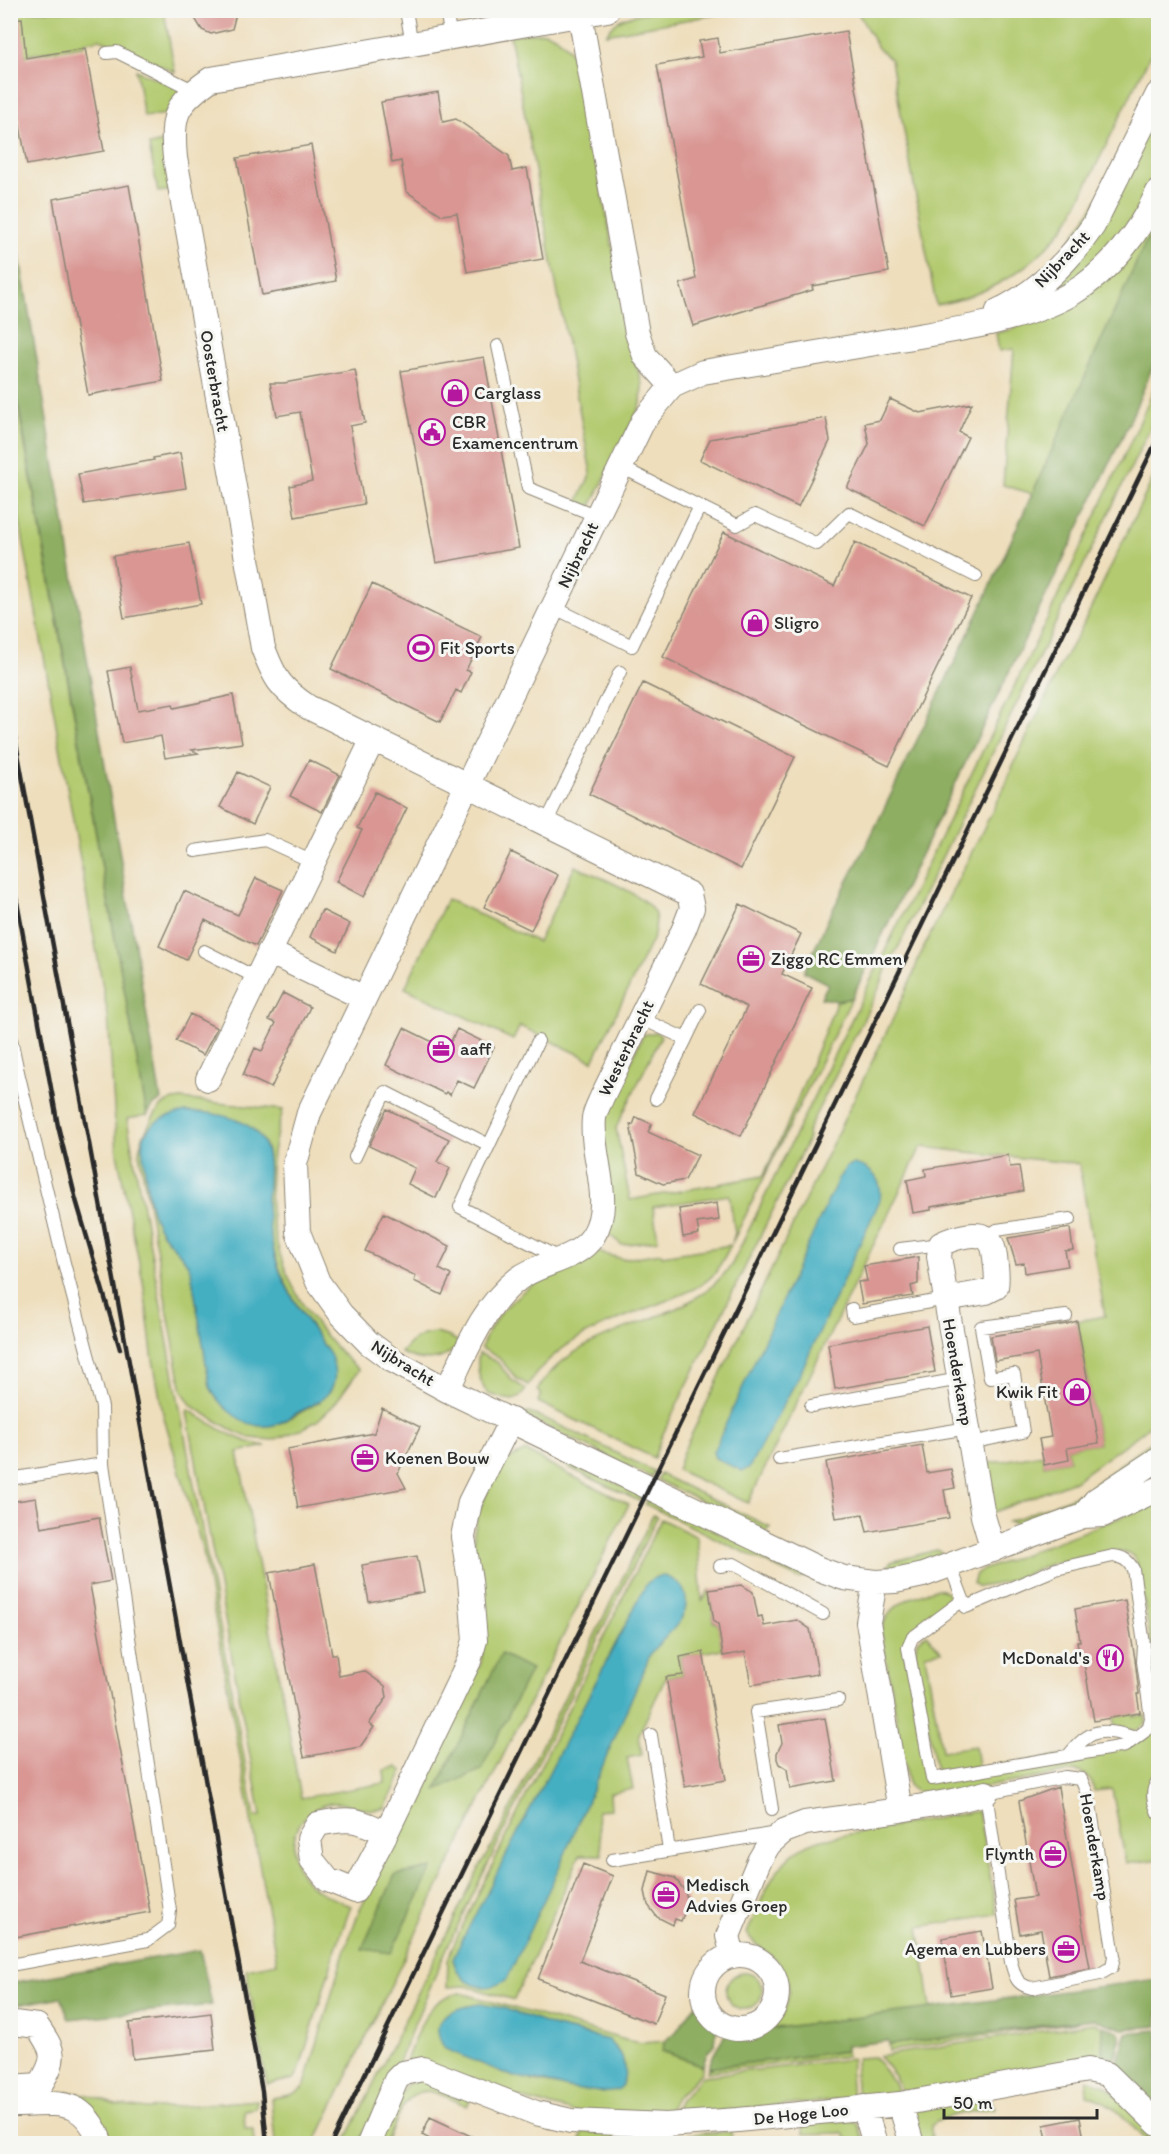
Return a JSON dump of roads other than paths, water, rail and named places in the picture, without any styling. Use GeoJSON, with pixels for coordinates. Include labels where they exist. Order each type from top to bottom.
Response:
{"type":"FeatureCollection","features":[{"type":"Feature","properties":{"kind":"street","name":"Oosterbracht"},"geometry":{"type":"LineString","coordinates":[[467,785],[308,707],[286,692],[274,675],[263,648],[172,131],[179,108],[195,91],[211,79],[607,10]]}},
{"type":"Feature","properties":{"kind":"street"},"geometry":{"type":"LineString","coordinates":[[580,15],[637,333],[645,356],[672,386]]}},
{"type":"Feature","properties":{"kind":"street","name":"Nijbracht"},"geometry":{"type":"LineString","coordinates":[[964,328],[1013,304],[1043,282],[1080,245],[1093,226],[1158,94]]}},
{"type":"Feature","properties":{"kind":"street","name":"Nijbracht"},"geometry":{"type":"LineString","coordinates":[[875,1582],[844,1578],[819,1569],[649,1489],[447,1390],[392,1360],[369,1343],[341,1314],[318,1282],[298,1232],[295,1164],[309,1113],[643,421],[672,386],[703,372],[964,328],[1033,310],[1070,295],[1087,283],[1126,245],[1146,217],[1158,192]]}},
{"type":"Feature","properties":{"kind":"street"},"geometry":{"type":"LineString","coordinates":[[208,1079],[373,739]]}},
{"type":"Feature","properties":{"kind":"street","name":"Westerbracht"},"geometry":{"type":"LineString","coordinates":[[447,1390],[484,1318],[498,1300],[519,1278],[578,1250],[592,1237],[601,1219],[602,1195],[594,1135],[594,1116],[692,908],[690,894],[467,785]]}},
{"type":"Feature","properties":{"kind":"street"},"geometry":{"type":"LineString","coordinates":[[269,952],[364,998]]}},
{"type":"Feature","properties":{"kind":"street"},"geometry":{"type":"LineString","coordinates":[[941,1244],[950,1239],[973,1235],[986,1238]]}},
{"type":"Feature","properties":{"kind":"street","name":"Hoenderkamp"},"geometry":{"type":"LineString","coordinates":[[946,1299],[986,1292],[996,1287],[998,1276],[992,1244],[986,1238]]}},
{"type":"Feature","properties":{"kind":"street","name":"Hoenderkamp"},"geometry":{"type":"LineString","coordinates":[[941,1244],[939,1256],[969,1436],[983,1516],[993,1550]]}},
{"type":"Feature","properties":{"kind":"street"},"geometry":{"type":"LineString","coordinates":[[386,1833],[469,1660],[475,1640],[470,1580],[463,1538],[470,1502],[511,1420]]}},
{"type":"Feature","properties":{"kind":"street"},"geometry":{"type":"LineString","coordinates":[[1083,1516],[1096,1500],[1158,1459]]}},
{"type":"Feature","properties":{"kind":"street"},"geometry":{"type":"LineString","coordinates":[[900,1810],[868,1622],[875,1582],[923,1575],[1083,1516],[1103,1515],[1158,1489]]}},
{"type":"Feature","properties":{"kind":"street","name":"Hoenderkamp"},"geometry":{"type":"LineString","coordinates":[[733,1956],[728,1936],[759,1861],[769,1844],[784,1831],[805,1823],[900,1810],[986,1793]]}},
{"type":"Feature","properties":{"kind":"street"},"geometry":{"type":"LineString","coordinates":[[10,2025],[14,2023],[37,2026],[51,2046],[52,2065],[40,2085],[13,2096]]}},
{"type":"Feature","properties":{"kind":"street","name":"De Hoge Loo"},"geometry":{"type":"LineString","coordinates":[[369,2144],[396,2080],[403,2073],[423,2069],[536,2113],[571,2121],[665,2134],[738,2120],[900,2104],[1088,2070],[1107,2074],[1158,2124]]}},
{"type":"Feature","properties":{"kind":"street"},"geometry":{"type":"LineString","coordinates":[[13,2096],[66,2104],[81,2111],[96,2130],[101,2144]]}},
{"type":"Feature","properties":{"kind":"street"},"geometry":{"type":"LineString","coordinates":[[900,2104],[912,2144]]}},
{"type":"Feature","properties":{"kind":"street"},"geometry":{"type":"LineString","coordinates":[[864,2107],[875,2144]]}},
{"type":"Feature","properties":{"kind":"lane"},"geometry":{"type":"LineString","coordinates":[[406,10],[412,45]]}},
{"type":"Feature","properties":{"kind":"lane"},"geometry":{"type":"LineString","coordinates":[[446,10],[451,38]]}},
{"type":"Feature","properties":{"kind":"lane"},"geometry":{"type":"LineString","coordinates":[[107,53],[117,52],[195,91]]}},
{"type":"Feature","properties":{"kind":"lane"},"geometry":{"type":"LineString","coordinates":[[498,346],[528,488],[597,516]]}},
{"type":"Feature","properties":{"kind":"lane"},"geometry":{"type":"LineString","coordinates":[[621,467],[737,525],[755,515],[817,544],[849,513],[976,576]]}},
{"type":"Feature","properties":{"kind":"lane"},"geometry":{"type":"LineString","coordinates":[[553,607],[632,646],[700,506]]}},
{"type":"Feature","properties":{"kind":"lane"},"geometry":{"type":"LineString","coordinates":[[546,823],[620,672]]}},
{"type":"Feature","properties":{"kind":"lane"},"geometry":{"type":"LineString","coordinates":[[195,851],[265,840],[313,862]]}},
{"type":"Feature","properties":{"kind":"lane"},"geometry":{"type":"LineString","coordinates":[[204,951],[257,978]]}},
{"type":"Feature","properties":{"kind":"lane"},"geometry":{"type":"LineString","coordinates":[[656,1099],[700,1010]]}},
{"type":"Feature","properties":{"kind":"lane"},"geometry":{"type":"LineString","coordinates":[[640,1018],[686,1039]]}},
{"type":"Feature","properties":{"kind":"lane"},"geometry":{"type":"LineString","coordinates":[[10,1034],[64,1263],[102,1407],[103,1464],[170,1911],[168,1925],[148,1940],[10,1965]]}},
{"type":"Feature","properties":{"kind":"lane"},"geometry":{"type":"LineString","coordinates":[[538,1041],[460,1207],[561,1259]]}},
{"type":"Feature","properties":{"kind":"lane"},"geometry":{"type":"LineString","coordinates":[[355,1157],[385,1092],[489,1145]]}},
{"type":"Feature","properties":{"kind":"lane"},"geometry":{"type":"LineString","coordinates":[[986,1238],[997,1230],[1070,1219]]}},
{"type":"Feature","properties":{"kind":"lane"},"geometry":{"type":"LineString","coordinates":[[900,1249],[941,1244]]}},
{"type":"Feature","properties":{"kind":"lane"},"geometry":{"type":"LineString","coordinates":[[852,1309],[852,1316],[946,1299]]}},
{"type":"Feature","properties":{"kind":"lane"},"geometry":{"type":"LineString","coordinates":[[779,1459],[969,1436],[1023,1432],[1014,1374],[990,1378],[981,1327],[1066,1316]]}},
{"type":"Feature","properties":{"kind":"lane"},"geometry":{"type":"LineString","coordinates":[[811,1406],[960,1380]]}},
{"type":"Feature","properties":{"kind":"lane"},"geometry":{"type":"LineString","coordinates":[[10,1479],[103,1464]]}},
{"type":"Feature","properties":{"kind":"lane"},"geometry":{"type":"LineString","coordinates":[[950,1565],[966,1607],[1056,1569],[1106,1557],[1120,1557],[1129,1562],[1133,1569],[1144,1644],[1143,1662],[1151,1718],[1149,1726],[1125,1746],[932,1779],[908,1648],[912,1638],[963,1600]]}},
{"type":"Feature","properties":{"kind":"lane"},"geometry":{"type":"LineString","coordinates":[[720,1566],[734,1564],[823,1614]]}},
{"type":"Feature","properties":{"kind":"lane"},"geometry":{"type":"LineString","coordinates":[[772,1809],[756,1712],[838,1700]]}},
{"type":"Feature","properties":{"kind":"lane"},"geometry":{"type":"LineString","coordinates":[[1068,1756],[1081,1739],[1099,1732],[1115,1732],[1136,1738]]}},
{"type":"Feature","properties":{"kind":"lane"},"geometry":{"type":"LineString","coordinates":[[651,1735],[669,1850]]}},
{"type":"Feature","properties":{"kind":"lane","name":"Hoenderkamp"},"geometry":{"type":"LineString","coordinates":[[1065,1777],[1081,1779],[1089,1798],[1114,1956],[1112,1966],[1100,1974],[1032,1988],[1021,1985],[1016,1980],[1011,1962],[986,1793],[1065,1777]]}},
{"type":"Feature","properties":{"kind":"lane"},"geometry":{"type":"LineString","coordinates":[[1158,1781],[1152,1793],[1158,1813]]}},
{"type":"Feature","properties":{"kind":"lane"},"geometry":{"type":"LineString","coordinates":[[612,1860],[784,1831]]}},
{"type":"Feature","properties":{"kind":"water"},"geometry":{"type":"Polygon","coordinates":[[[186,1112],[208,1113],[232,1118],[252,1129],[260,1137],[267,1154],[267,1207],[279,1270],[307,1321],[331,1356],[335,1377],[329,1392],[317,1403],[274,1425],[254,1425],[245,1422],[221,1403],[210,1387],[191,1271],[160,1230],[152,1212],[142,1147],[144,1138],[151,1126],[163,1118],[186,1112]]]}},
{"type":"Feature","properties":{"kind":"water"},"geometry":{"type":"Polygon","coordinates":[[[854,1164],[875,1176],[880,1187],[880,1200],[799,1376],[749,1468],[742,1471],[715,1458],[713,1452],[838,1179],[846,1167],[854,1164]]]}},
{"type":"Feature","properties":{"kind":"water"},"geometry":{"type":"Polygon","coordinates":[[[665,1576],[677,1583],[684,1591],[686,1603],[681,1619],[651,1653],[558,1870],[507,1979],[491,1986],[474,1985],[467,1981],[456,1968],[453,1959],[457,1950],[647,1583],[656,1577],[665,1576]]]}},
{"type":"Feature","properties":{"kind":"water"},"geometry":{"type":"Polygon","coordinates":[[[480,2004],[503,2008],[556,2027],[608,2040],[622,2056],[625,2072],[623,2085],[618,2090],[601,2092],[572,2089],[514,2077],[445,2049],[439,2038],[440,2021],[452,2011],[480,2004]]]}},
{"type":"Feature","properties":{"kind":"railway"},"geometry":{"type":"LineString","coordinates":[[331,2144],[1158,438]]}},
{"type":"Feature","properties":{"kind":"railway"},"geometry":{"type":"LineString","coordinates":[[10,710],[262,2091],[267,2144]]}},
{"type":"Feature","properties":{"kind":"railway"},"geometry":{"type":"LineString","coordinates":[[10,864],[58,1126],[76,1200],[120,1349]]}},
{"type":"Feature","properties":{"kind":"place","name":"Carglass"},"geometry":{"type":"Point","coordinates":[455,393]}},
{"type":"Feature","properties":{"kind":"place","name":"CBR Examencentrum"},"geometry":{"type":"Point","coordinates":[432,432]}},
{"type":"Feature","properties":{"kind":"place","name":"Sligro"},"geometry":{"type":"Point","coordinates":[755,623]}},
{"type":"Feature","properties":{"kind":"place","name":"Fit Sports"},"geometry":{"type":"Point","coordinates":[421,648]}},
{"type":"Feature","properties":{"kind":"place","name":"Ziggo RC Emmen"},"geometry":{"type":"Point","coordinates":[751,959]}},
{"type":"Feature","properties":{"kind":"place","name":"aaff"},"geometry":{"type":"Point","coordinates":[441,1049]}},
{"type":"Feature","properties":{"kind":"place","name":"Kwik Fit"},"geometry":{"type":"Point","coordinates":[1077,1392]}},
{"type":"Feature","properties":{"kind":"place","name":"Koenen Bouw"},"geometry":{"type":"Point","coordinates":[365,1458]}},
{"type":"Feature","properties":{"kind":"place","name":"McDonald's"},"geometry":{"type":"Point","coordinates":[1110,1658]}},
{"type":"Feature","properties":{"kind":"place","name":"Flynth"},"geometry":{"type":"Point","coordinates":[1053,1854]}},
{"type":"Feature","properties":{"kind":"place","name":"Medisch Advies Groep"},"geometry":{"type":"Point","coordinates":[666,1895]}},
{"type":"Feature","properties":{"kind":"place","name":"Agema en Lubbers"},"geometry":{"type":"Point","coordinates":[1066,1949]}}]}
